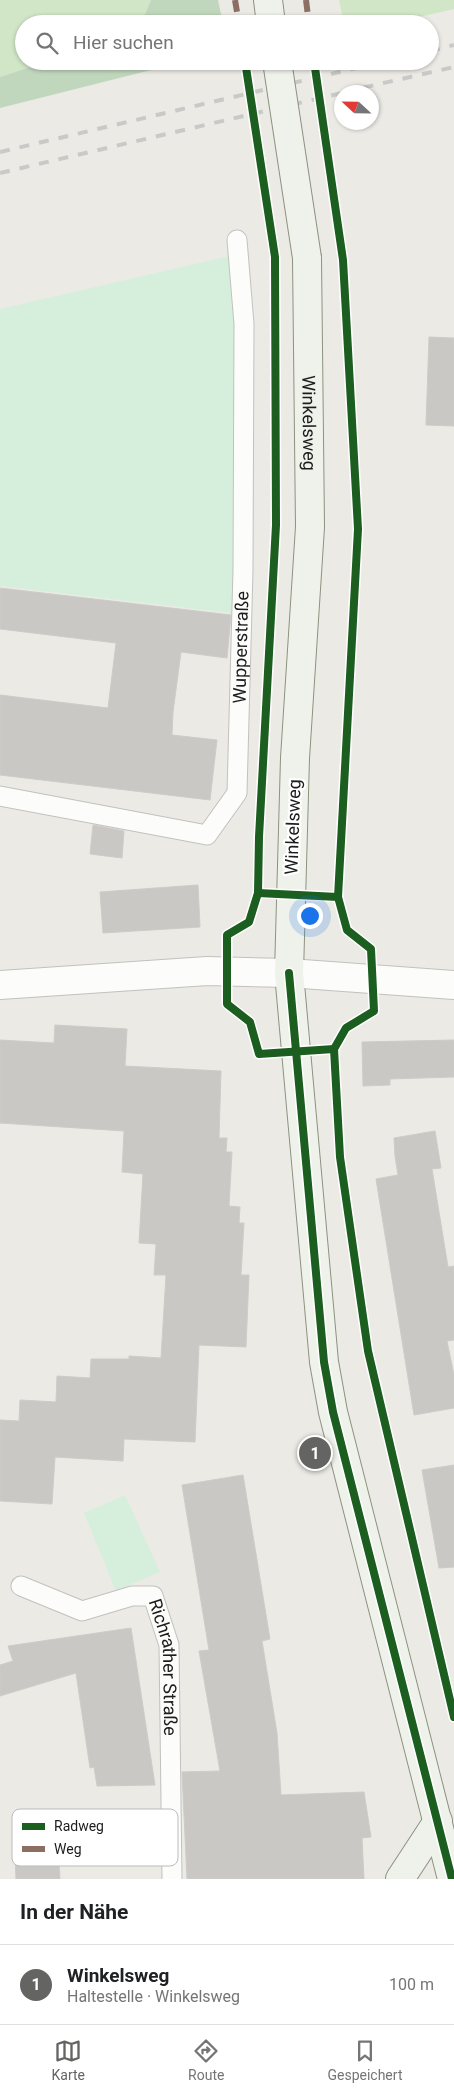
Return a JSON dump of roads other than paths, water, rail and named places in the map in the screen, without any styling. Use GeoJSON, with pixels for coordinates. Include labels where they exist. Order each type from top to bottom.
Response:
{"type":"FeatureCollection","features":[{"type":"Feature","properties":{"kind":"main road"},"geometry":{"type":"LineString","coordinates":[[268,0],[270,15]]}},
{"type":"Feature","properties":{"kind":"main road","name":"Winkelsweg"},"geometry":{"type":"LineString","coordinates":[[278,70],[307,258],[310,527],[295,758],[289,973],[324,1362],[333,1412],[446,1825],[452,1879]]}},
{"type":"Feature","properties":{"kind":"main road"},"geometry":{"type":"LineString","coordinates":[[400,1879],[446,1825]]}},
{"type":"Feature","properties":{"kind":"street"},"geometry":{"type":"LineString","coordinates":[[0,984],[207,971],[289,973],[454,985]]}},
{"type":"Feature","properties":{"kind":"lane","name":"Wupperstraße"},"geometry":{"type":"LineString","coordinates":[[0,796],[207,835],[237,793],[243,570],[244,344],[237,240]]}},
{"type":"Feature","properties":{"kind":"lane","name":"Richrather Straße"},"geometry":{"type":"LineString","coordinates":[[21,1586],[82,1611],[132,1596],[153,1596],[169,1645],[171,1809]]}},
{"type":"Feature","properties":{"kind":"lane","name":"Richrather Straße"},"geometry":{"type":"LineString","coordinates":[[172,1866],[172,1879]]}},
{"type":"Feature","properties":{"kind":"railway"},"geometry":{"type":"LineString","coordinates":[[439,49],[454,45]]}},
{"type":"Feature","properties":{"kind":"railway"},"geometry":{"type":"LineString","coordinates":[[375,85],[454,67]]}},
{"type":"Feature","properties":{"kind":"railway"},"geometry":{"type":"LineString","coordinates":[[0,152],[348,70]]}},
{"type":"Feature","properties":{"kind":"railway"},"geometry":{"type":"LineString","coordinates":[[0,173],[334,95]]}},
{"type":"Feature","properties":{"kind":"place","name":"Winkelsweg"},"geometry":{"type":"Point","coordinates":[315,1453]}}]}
